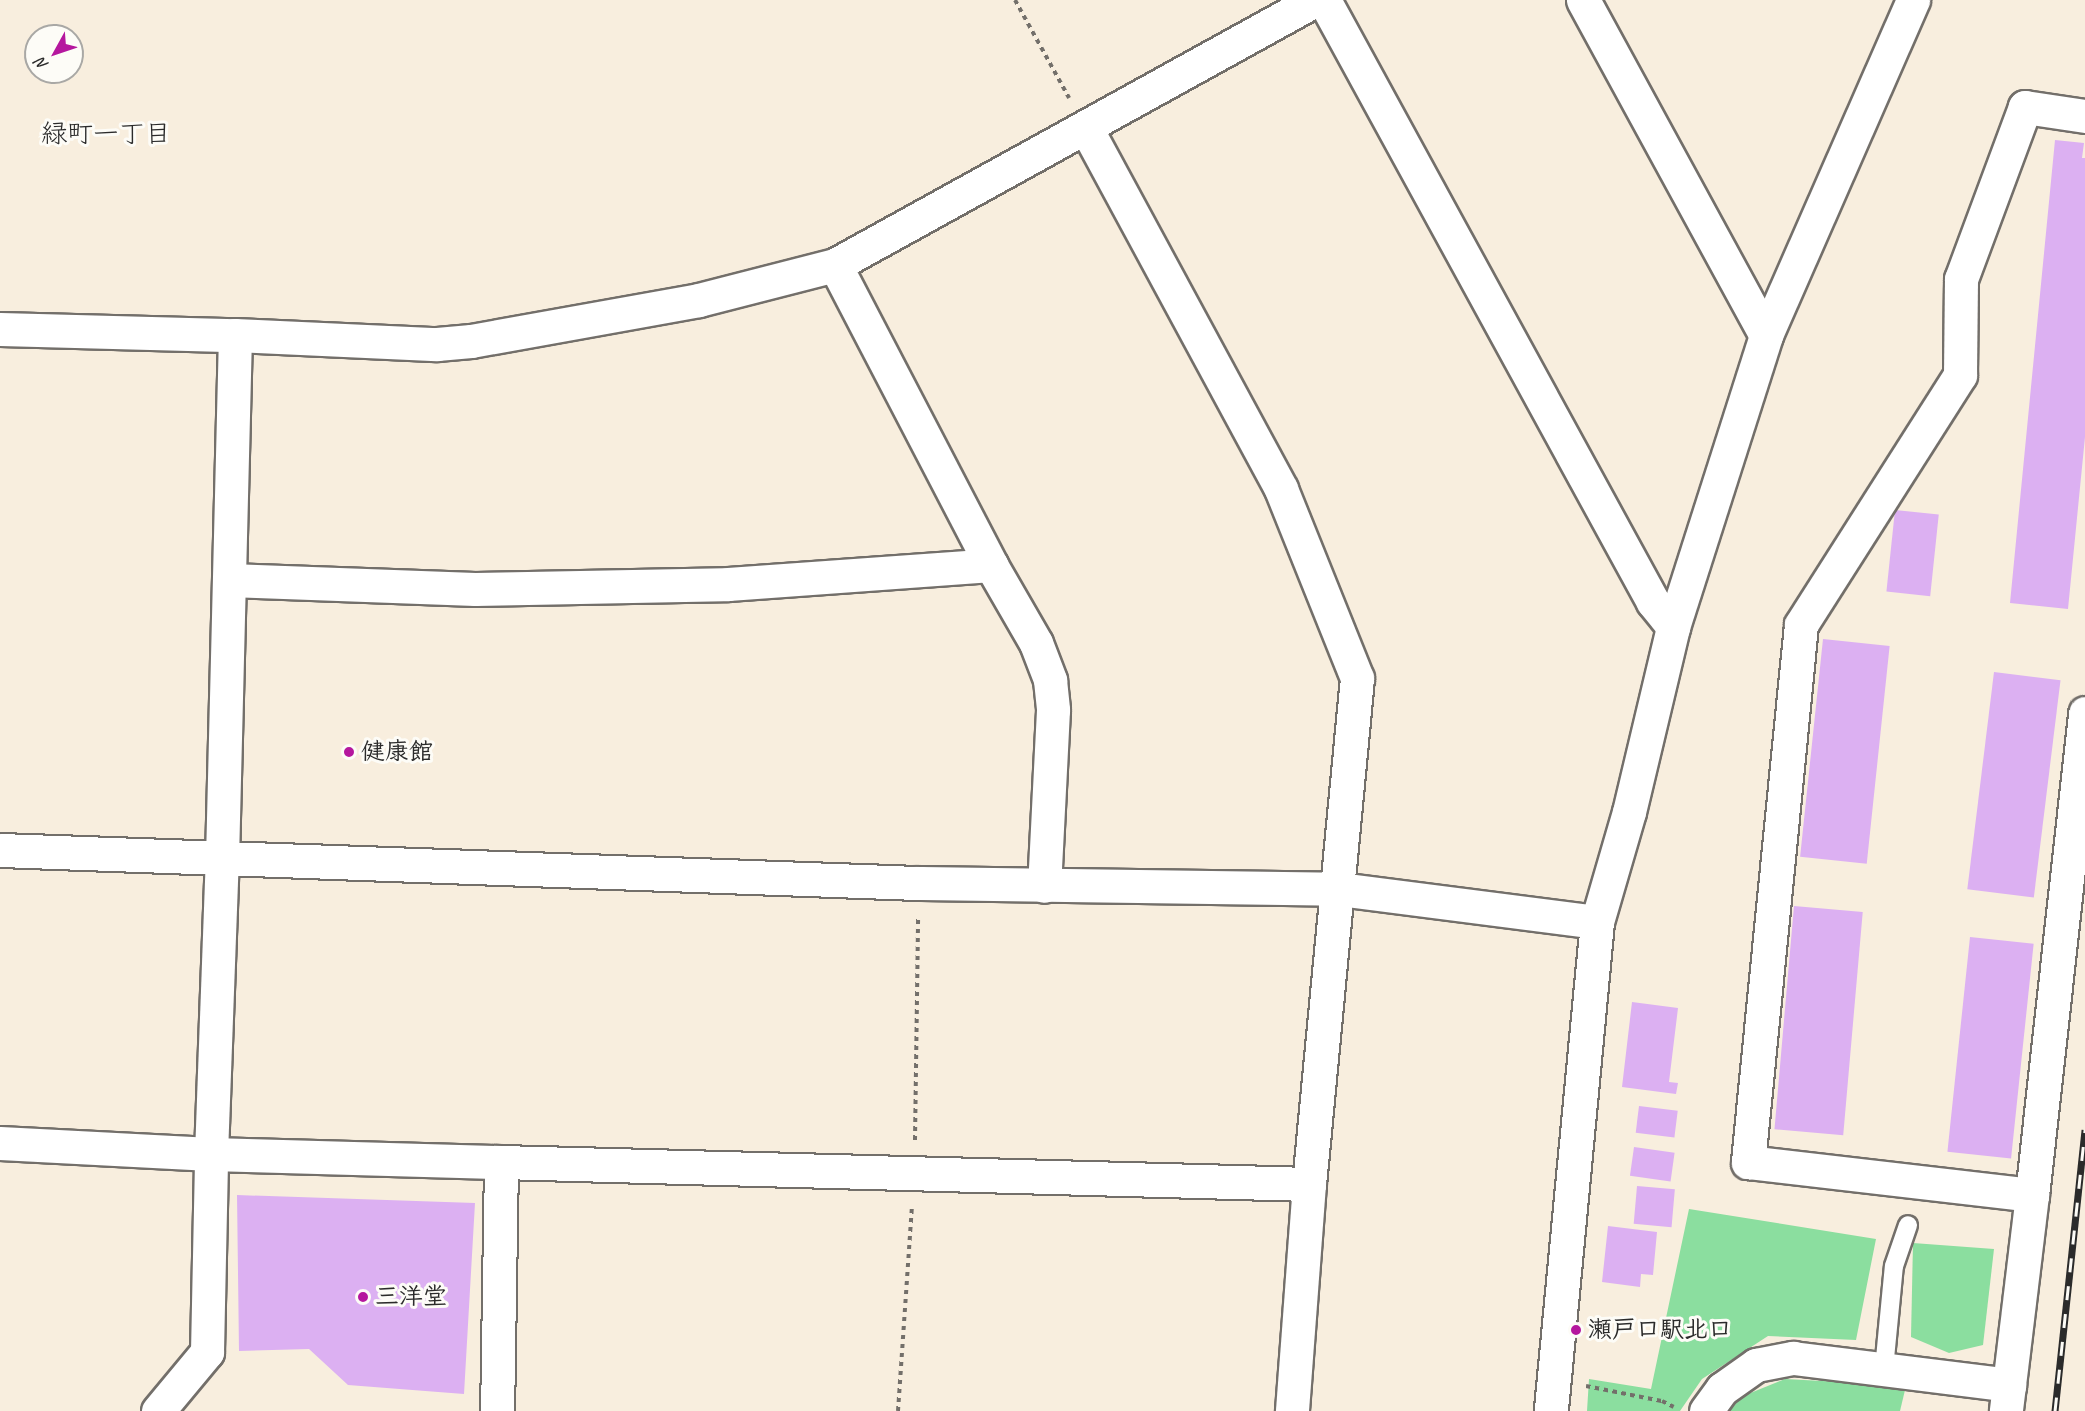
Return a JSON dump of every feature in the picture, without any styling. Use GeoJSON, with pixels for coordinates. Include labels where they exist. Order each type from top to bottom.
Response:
{"type":"FeatureCollection","features":[{"type":"Feature","properties":{"kind":"street"},"geometry":{"type":"LineString","coordinates":[[0,329],[235,335],[438,344],[471,341],[699,300],[835,265],[1315,0]]}},
{"type":"Feature","properties":{"kind":"street"},"geometry":{"type":"LineString","coordinates":[[1324,0],[1653,602],[1673,627]]}},
{"type":"Feature","properties":{"kind":"street"},"geometry":{"type":"LineString","coordinates":[[1583,0],[1766,335]]}},
{"type":"Feature","properties":{"kind":"street"},"geometry":{"type":"LineString","coordinates":[[1553,1395],[1597,922],[1629,812],[1673,627],[1766,335],[1913,0]]}},
{"type":"Feature","properties":{"kind":"street"},"geometry":{"type":"LineString","coordinates":[[2032,1195],[1748,1162],[1801,625],[1960,375],[1962,279],[2025,107],[2085,116]]}},
{"type":"Feature","properties":{"kind":"street"},"geometry":{"type":"LineString","coordinates":[[1086,128],[1281,489],[1357,678],[1339,888],[1309,1184],[1292,1411]]}},
{"type":"Feature","properties":{"kind":"street"},"geometry":{"type":"LineString","coordinates":[[835,265],[991,565],[1036,643],[1050,680],[1053,710],[1044,886]]}},
{"type":"Feature","properties":{"kind":"street"},"geometry":{"type":"LineString","coordinates":[[158,1411],[207,1352],[235,335]]}},
{"type":"Feature","properties":{"kind":"street"},"geometry":{"type":"LineString","coordinates":[[230,580],[475,589],[728,585],[991,565]]}},
{"type":"Feature","properties":{"kind":"street"},"geometry":{"type":"LineString","coordinates":[[1706,1411],[1722,1389],[1756,1365],[1793,1358],[1884,1369],[2007,1398],[2032,1195],[2085,713]]}},
{"type":"Feature","properties":{"kind":"street"},"geometry":{"type":"LineString","coordinates":[[0,850],[919,883],[1339,888],[1597,922]]}},
{"type":"Feature","properties":{"kind":"street"},"geometry":{"type":"LineString","coordinates":[[0,1143],[211,1154],[1309,1184]]}},
{"type":"Feature","properties":{"kind":"street"},"geometry":{"type":"LineString","coordinates":[[498,1411],[501,1162]]}},
{"type":"Feature","properties":{"kind":"lane"},"geometry":{"type":"LineString","coordinates":[[1884,1369],[1894,1266],[1908,1225]]}},
{"type":"Feature","properties":{"kind":"path"},"geometry":{"type":"LineString","coordinates":[[1015,0],[1086,128]]}},
{"type":"Feature","properties":{"kind":"path"},"geometry":{"type":"LineString","coordinates":[[898,1411],[915,1174],[919,883]]}},
{"type":"Feature","properties":{"kind":"path"},"geometry":{"type":"LineString","coordinates":[[1553,1395],[1662,1401],[1683,1411]]}},
{"type":"Feature","properties":{"kind":"green space"},"geometry":{"type":"Polygon","coordinates":[[[1689,1209],[1876,1239],[1856,1340],[1768,1336],[1702,1379],[1680,1411],[1587,1411],[1589,1379],[1651,1389],[1689,1209]]]}},
{"type":"Feature","properties":{"kind":"green space"},"geometry":{"type":"Polygon","coordinates":[[[1913,1243],[1994,1249],[1983,1345],[1949,1353],[1911,1337],[1913,1243]]]}},
{"type":"Feature","properties":{"kind":"green space"},"geometry":{"type":"Polygon","coordinates":[[[1785,1379],[1860,1383],[1905,1390],[1900,1411],[1729,1411],[1743,1396],[1785,1379]]]}},
{"type":"Feature","properties":{"kind":"building"},"geometry":{"type":"Polygon","coordinates":[[[2055,140],[2084,143],[2082,158],[2085,158],[2085,437],[2068,609],[2010,603],[2055,140]]]}},
{"type":"Feature","properties":{"kind":"building"},"geometry":{"type":"Polygon","coordinates":[[[1895,510],[1939,515],[1930,596],[1886,592],[1895,510]]]}},
{"type":"Feature","properties":{"kind":"building"},"geometry":{"type":"Polygon","coordinates":[[[1823,639],[1890,646],[1867,864],[1800,857],[1823,639]]]}},
{"type":"Feature","properties":{"kind":"building"},"geometry":{"type":"Polygon","coordinates":[[[1994,672],[2061,680],[2034,898],[1967,889],[1994,672]]]}},
{"type":"Feature","properties":{"kind":"building"},"geometry":{"type":"Polygon","coordinates":[[[1794,906],[1863,912],[1843,1135],[1774,1129],[1794,906]]]}},
{"type":"Feature","properties":{"kind":"building"},"geometry":{"type":"Polygon","coordinates":[[[1970,937],[2034,944],[2011,1159],[1947,1152],[1970,937]]]}},
{"type":"Feature","properties":{"kind":"building"},"geometry":{"type":"Polygon","coordinates":[[[1632,1002],[1678,1008],[1669,1082],[1678,1083],[1676,1094],[1622,1087],[1632,1002]]]}},
{"type":"Feature","properties":{"kind":"building"},"geometry":{"type":"Polygon","coordinates":[[[1639,1106],[1678,1111],[1674,1138],[1636,1133],[1639,1106]]]}},
{"type":"Feature","properties":{"kind":"building"},"geometry":{"type":"Polygon","coordinates":[[[1634,1147],[1675,1153],[1671,1181],[1630,1176],[1634,1147]]]}},
{"type":"Feature","properties":{"kind":"building"},"geometry":{"type":"Polygon","coordinates":[[[1637,1186],[1675,1189],[1672,1227],[1634,1224],[1637,1186]]]}},
{"type":"Feature","properties":{"kind":"building"},"geometry":{"type":"Polygon","coordinates":[[[237,1195],[475,1203],[464,1394],[348,1385],[309,1349],[239,1351],[237,1195]]]}},
{"type":"Feature","properties":{"kind":"building"},"geometry":{"type":"Polygon","coordinates":[[[1608,1226],[1657,1232],[1653,1275],[1641,1274],[1640,1287],[1602,1282],[1608,1226]]]}},
{"type":"Feature","properties":{"kind":"railway"},"geometry":{"type":"LineString","coordinates":[[2055,1411],[2085,1130]]}},
{"type":"Feature","properties":{"kind":"place","name":"健康館"},"geometry":{"type":"Point","coordinates":[349,752]}},
{"type":"Feature","properties":{"kind":"place","name":"三洋堂"},"geometry":{"type":"Point","coordinates":[363,1297]}},
{"type":"Feature","properties":{"kind":"place","name":"瀬戸口駅北口"},"geometry":{"type":"Point","coordinates":[1576,1330]}},
{"type":"Feature","properties":{"kind":"district","name":"緑町一丁目"},"geometry":{"type":"Point","coordinates":[106,134]}}]}
